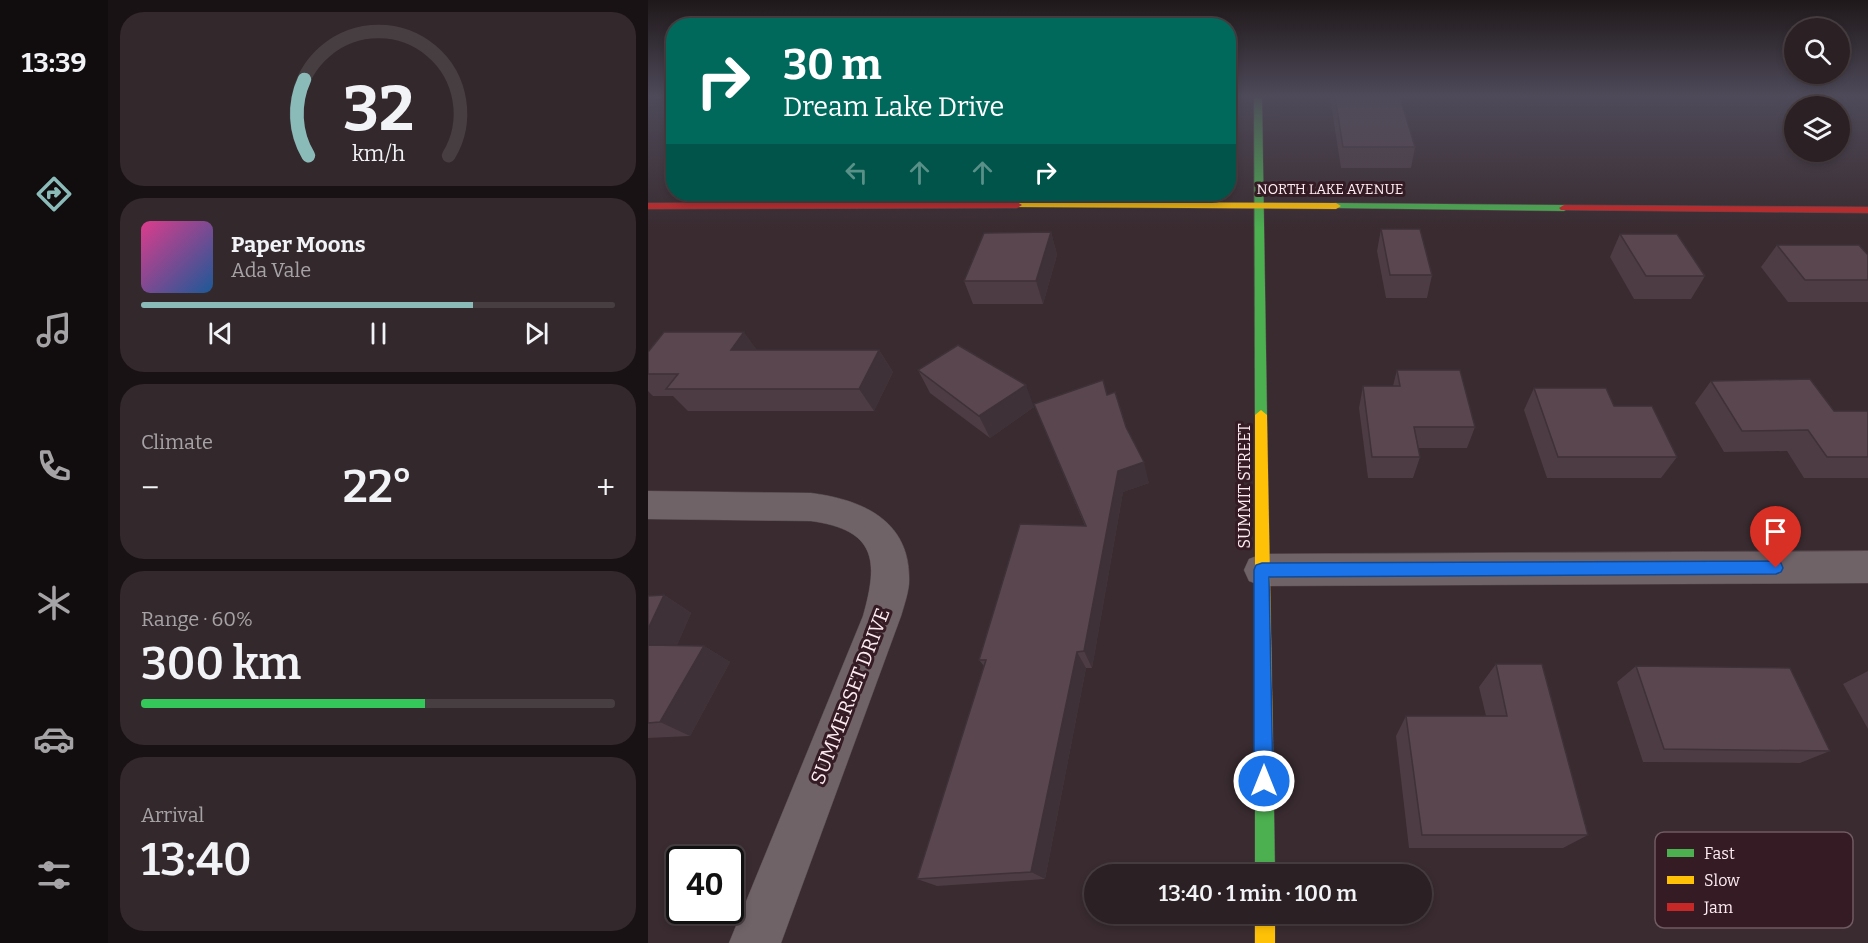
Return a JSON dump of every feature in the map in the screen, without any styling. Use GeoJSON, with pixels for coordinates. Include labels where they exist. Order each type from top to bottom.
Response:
{"type":"FeatureCollection","features":[{"type":"Feature","properties":{"kind":"street","name":"SUMMIT STREET"},"geometry":{"type":"LineString","coordinates":[[1258,141],[1264,864]]}},
{"type":"Feature","properties":{"kind":"street","name":"NORTH LAKE AVENUE"},"geometry":{"type":"LineString","coordinates":[[648,206],[1259,205],[1868,210]]}},
{"type":"Feature","properties":{"kind":"street","name":"SUMMERSET DRIVE"},"geometry":{"type":"LineString","coordinates":[[648,505],[783,506],[834,510],[872,528],[883,544],[890,561],[890,585],[882,616],[756,943]]}},
{"type":"Feature","properties":{"kind":"street"},"geometry":{"type":"LineString","coordinates":[[1262,570],[1868,567]]}},
{"type":"Feature","properties":{"kind":"street"},"geometry":{"type":"LineString","coordinates":[[1265,924],[1265,943]]}},
{"type":"Feature","properties":{"kind":"building"},"geometry":{"type":"Polygon","coordinates":[[[1342,141],[1413,141],[1415,147],[1343,147],[1342,141]]]}},
{"type":"Feature","properties":{"kind":"building"},"geometry":{"type":"Polygon","coordinates":[[[1381,229],[1420,229],[1432,275],[1390,275],[1381,229]]]}},
{"type":"Feature","properties":{"kind":"building"},"geometry":{"type":"Polygon","coordinates":[[[1051,232],[1036,281],[964,281],[984,233],[1051,232]]]}},
{"type":"Feature","properties":{"kind":"building"},"geometry":{"type":"Polygon","coordinates":[[[1620,234],[1677,234],[1705,276],[1646,276],[1620,234]]]}},
{"type":"Feature","properties":{"kind":"building"},"geometry":{"type":"Polygon","coordinates":[[[1777,245],[1859,245],[1868,255],[1868,280],[1805,280],[1777,245]]]}},
{"type":"Feature","properties":{"kind":"building"},"geometry":{"type":"Polygon","coordinates":[[[664,332],[744,332],[731,350],[879,350],[859,389],[666,389],[678,374],[648,374],[648,352],[664,332]]]}},
{"type":"Feature","properties":{"kind":"building"},"geometry":{"type":"Polygon","coordinates":[[[958,345],[1026,385],[979,416],[918,370],[958,345]]]}},
{"type":"Feature","properties":{"kind":"building"},"geometry":{"type":"Polygon","coordinates":[[[1397,370],[1460,370],[1475,427],[1414,427],[1420,457],[1372,457],[1363,386],[1400,386],[1397,370]]]}},
{"type":"Feature","properties":{"kind":"building"},"geometry":{"type":"Polygon","coordinates":[[[1810,379],[1834,411],[1868,411],[1868,457],[1827,457],[1808,430],[1742,431],[1711,381],[1810,379]]]}},
{"type":"Feature","properties":{"kind":"building"},"geometry":{"type":"Polygon","coordinates":[[[1103,380],[1107,395],[1115,392],[1126,427],[1144,462],[1118,471],[1084,651],[1077,652],[1031,872],[917,879],[986,660],[979,660],[1020,524],[1086,526],[1034,404],[1103,380]]]}},
{"type":"Feature","properties":{"kind":"building"},"geometry":{"type":"Polygon","coordinates":[[[1534,388],[1606,388],[1614,406],[1652,406],[1677,457],[1558,457],[1534,388]]]}},
{"type":"Feature","properties":{"kind":"building"},"geometry":{"type":"Polygon","coordinates":[[[664,595],[648,629],[648,596],[664,595]]]}},
{"type":"Feature","properties":{"kind":"building"},"geometry":{"type":"Polygon","coordinates":[[[648,645],[704,646],[660,722],[648,723],[648,645]]]}},
{"type":"Feature","properties":{"kind":"building"},"geometry":{"type":"Polygon","coordinates":[[[1496,664],[1542,664],[1588,835],[1422,835],[1406,716],[1507,716],[1496,664]]]}},
{"type":"Feature","properties":{"kind":"building"},"geometry":{"type":"Polygon","coordinates":[[[1636,666],[1790,668],[1830,751],[1664,749],[1636,666]]]}},
{"type":"Feature","properties":{"kind":"traffic: fast"},"geometry":{"type":"LineString","coordinates":[[1258,141],[1261,415]]}},
{"type":"Feature","properties":{"kind":"traffic: fast"},"geometry":{"type":"LineString","coordinates":[[1336,206],[1564,208]]}},
{"type":"Feature","properties":{"kind":"traffic: fast"},"geometry":{"type":"LineString","coordinates":[[1264,741],[1265,864]]}},
{"type":"Feature","properties":{"kind":"traffic: slow"},"geometry":{"type":"LineString","coordinates":[[1017,205],[1336,206]]}},
{"type":"Feature","properties":{"kind":"traffic: slow"},"geometry":{"type":"LineString","coordinates":[[1261,415],[1264,741]]}},
{"type":"Feature","properties":{"kind":"traffic: slow"},"geometry":{"type":"LineString","coordinates":[[1265,924],[1265,943]]}},
{"type":"Feature","properties":{"kind":"traffic: jam"},"geometry":{"type":"LineString","coordinates":[[648,206],[1017,205]]}},
{"type":"Feature","properties":{"kind":"traffic: jam"},"geometry":{"type":"LineString","coordinates":[[1564,208],[1868,210]]}},
{"type":"Feature","properties":{"kind":"route"},"geometry":{"type":"LineString","coordinates":[[1264,781],[1262,570],[1776,568]]}}]}
